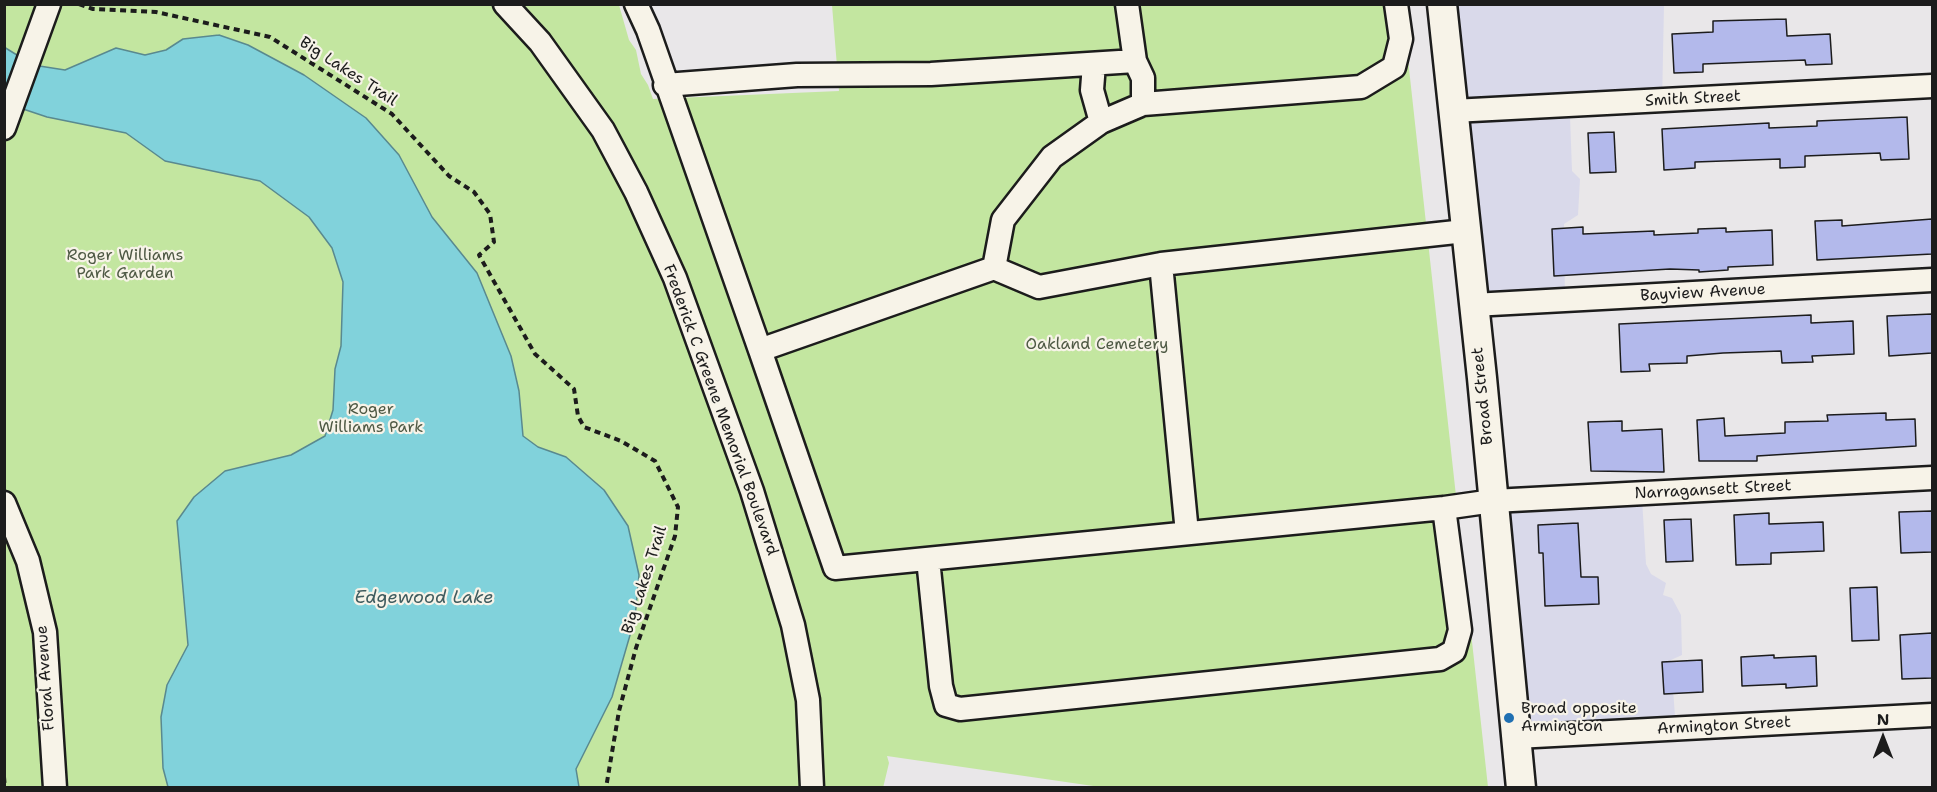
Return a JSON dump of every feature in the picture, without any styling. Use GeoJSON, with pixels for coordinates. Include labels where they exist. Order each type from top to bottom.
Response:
{"type":"FeatureCollection","features":[{"type":"Feature","properties":{"kind":"main road","name":"Broad Street"},"geometry":{"type":"LineString","coordinates":[[1442,4],[1521,788]]}},
{"type":"Feature","properties":{"kind":"street"},"geometry":{"type":"LineString","coordinates":[[7,120],[49,4]]}},
{"type":"Feature","properties":{"kind":"street","name":"Frederick C Greene Memorial Boulevard"},"geometry":{"type":"LineString","coordinates":[[505,4],[540,42],[603,130],[636,192],[679,287],[745,472],[793,625],[808,700],[812,788]]}},
{"type":"Feature","properties":{"kind":"street"},"geometry":{"type":"LineString","coordinates":[[636,4],[648,30],[665,85],[760,351],[994,268],[1038,288],[1161,264],[1465,231]]}},
{"type":"Feature","properties":{"kind":"street"},"geometry":{"type":"LineString","coordinates":[[1127,4],[1135,61],[1143,78],[1143,105]]}},
{"type":"Feature","properties":{"kind":"street"},"geometry":{"type":"LineString","coordinates":[[994,268],[1003,220],[1052,157],[1101,122],[1143,105],[1361,87],[1394,68],[1401,39],[1396,4]]}},
{"type":"Feature","properties":{"kind":"street"},"geometry":{"type":"LineString","coordinates":[[665,85],[796,75],[931,74],[1135,61]]}},
{"type":"Feature","properties":{"kind":"street"},"geometry":{"type":"LineString","coordinates":[[1094,64],[1092,90],[1101,122]]}},
{"type":"Feature","properties":{"kind":"street","name":"Smith Street"},"geometry":{"type":"LineString","coordinates":[[1453,111],[1932,86]]}},
{"type":"Feature","properties":{"kind":"street"},"geometry":{"type":"LineString","coordinates":[[1161,264],[1187,534]]}},
{"type":"Feature","properties":{"kind":"street","name":"Bayview Avenue"},"geometry":{"type":"LineString","coordinates":[[1473,305],[1932,280]]}},
{"type":"Feature","properties":{"kind":"street","name":"Narragansett Street"},"geometry":{"type":"LineString","coordinates":[[760,351],[836,568],[1444,508],[1492,501],[1932,478]]}},
{"type":"Feature","properties":{"kind":"street","name":"Floral Avenue"},"geometry":{"type":"LineString","coordinates":[[4,503],[27,561],[45,632],[56,788]]}},
{"type":"Feature","properties":{"kind":"street"},"geometry":{"type":"LineString","coordinates":[[928,559],[945,705],[960,709],[1440,659],[1454,651],[1460,630],[1444,508]]}},
{"type":"Feature","properties":{"kind":"street","name":"Armington Street"},"geometry":{"type":"LineString","coordinates":[[1516,737],[1932,715]]}},
{"type":"Feature","properties":{"kind":"path","name":"Big Lakes Trail"},"geometry":{"type":"LineString","coordinates":[[79,4],[93,9],[156,12],[270,37],[392,114],[449,176],[474,192],[490,214],[494,242],[479,255],[535,354],[574,389],[578,416],[584,427],[621,441],[655,460],[678,507],[675,536],[636,648],[619,711],[606,788]]}},
{"type":"Feature","properties":{"kind":"path"},"geometry":{"type":"LineString","coordinates":[[4,777],[5,788]]}},
{"type":"Feature","properties":{"kind":"shaded area"},"geometry":{"type":"Polygon","coordinates":[[[1442,5],[1664,5],[1662,104],[1575,112],[1570,116],[1572,171],[1580,179],[1578,215],[1564,224],[1565,304],[1473,305],[1442,5]]]}},
{"type":"Feature","properties":{"kind":"shaded area"},"geometry":{"type":"Polygon","coordinates":[[[1642,499],[1646,564],[1651,574],[1666,583],[1663,595],[1672,598],[1681,615],[1682,655],[1671,660],[1676,731],[1516,737],[1493,501],[1642,499]]]}},
{"type":"Feature","properties":{"kind":"green space"},"geometry":{"type":"Polygon","coordinates":[[[5,5],[619,5],[629,40],[636,50],[641,74],[653,99],[839,91],[832,5],[1402,5],[1488,787],[1107,788],[887,756],[889,763],[883,788],[5,787],[5,5]]]}},
{"type":"Feature","properties":{"kind":"water","name":"Edgewood Lake"},"geometry":{"type":"Polygon","coordinates":[[[219,35],[248,45],[304,75],[366,118],[399,155],[432,217],[477,273],[511,356],[519,391],[523,436],[538,447],[566,457],[604,490],[628,526],[639,575],[635,618],[612,697],[576,769],[579,787],[168,787],[163,768],[161,717],[167,685],[188,645],[177,521],[194,497],[225,471],[291,455],[325,436],[333,410],[335,369],[341,346],[343,282],[332,248],[309,217],[260,181],[165,161],[126,133],[47,117],[5,103],[4,47],[33,65],[65,70],[116,48],[145,55],[166,50],[183,39],[219,35]]]}},
{"type":"Feature","properties":{"kind":"building"},"geometry":{"type":"Polygon","coordinates":[[[1786,19],[1787,36],[1830,34],[1832,64],[1806,65],[1805,60],[1703,64],[1703,72],[1674,73],[1672,34],[1713,32],[1713,21],[1786,19]]]}},
{"type":"Feature","properties":{"kind":"building"},"geometry":{"type":"Polygon","coordinates":[[[1907,117],[1909,159],[1881,160],[1880,153],[1805,156],[1805,167],[1780,168],[1780,159],[1695,162],[1695,168],[1664,170],[1662,129],[1769,123],[1769,128],[1817,126],[1817,121],[1907,117]]]}},
{"type":"Feature","properties":{"kind":"building"},"geometry":{"type":"Polygon","coordinates":[[[1614,132],[1616,172],[1590,173],[1588,133],[1614,132]]]}},
{"type":"Feature","properties":{"kind":"building"},"geometry":{"type":"Polygon","coordinates":[[[1932,219],[1932,254],[1817,260],[1815,221],[1842,220],[1842,226],[1932,219]]]}},
{"type":"Feature","properties":{"kind":"building"},"geometry":{"type":"Polygon","coordinates":[[[1583,227],[1583,234],[1654,231],[1654,235],[1698,233],[1698,229],[1726,228],[1726,232],[1772,230],[1773,265],[1728,267],[1728,270],[1699,272],[1699,270],[1670,269],[1554,276],[1552,229],[1583,227]]]}},
{"type":"Feature","properties":{"kind":"building"},"geometry":{"type":"Polygon","coordinates":[[[1932,314],[1932,353],[1889,356],[1887,316],[1932,314]]]}},
{"type":"Feature","properties":{"kind":"building"},"geometry":{"type":"Polygon","coordinates":[[[1811,315],[1811,323],[1853,321],[1854,354],[1812,356],[1813,362],[1782,363],[1781,351],[1723,353],[1687,356],[1687,363],[1649,364],[1650,371],[1621,372],[1619,324],[1811,315]]]}},
{"type":"Feature","properties":{"kind":"building"},"geometry":{"type":"Polygon","coordinates":[[[1886,413],[1886,420],[1915,419],[1916,446],[1757,456],[1757,461],[1699,461],[1697,420],[1724,418],[1725,436],[1785,433],[1785,422],[1828,421],[1827,415],[1886,413]]]}},
{"type":"Feature","properties":{"kind":"building"},"geometry":{"type":"Polygon","coordinates":[[[1622,421],[1622,431],[1662,429],[1664,472],[1591,471],[1588,422],[1622,421]]]}},
{"type":"Feature","properties":{"kind":"building"},"geometry":{"type":"Polygon","coordinates":[[[1932,511],[1932,552],[1901,553],[1899,512],[1932,511]]]}},
{"type":"Feature","properties":{"kind":"building"},"geometry":{"type":"Polygon","coordinates":[[[1769,513],[1769,524],[1823,522],[1824,551],[1771,553],[1771,564],[1736,565],[1734,515],[1769,513]]]}},
{"type":"Feature","properties":{"kind":"building"},"geometry":{"type":"Polygon","coordinates":[[[1691,519],[1693,561],[1666,562],[1664,520],[1691,519]]]}},
{"type":"Feature","properties":{"kind":"building"},"geometry":{"type":"Polygon","coordinates":[[[1578,523],[1581,577],[1598,577],[1599,604],[1545,606],[1543,553],[1539,553],[1538,525],[1578,523]]]}},
{"type":"Feature","properties":{"kind":"building"},"geometry":{"type":"Polygon","coordinates":[[[1877,587],[1879,640],[1852,641],[1850,588],[1877,587]]]}},
{"type":"Feature","properties":{"kind":"building"},"geometry":{"type":"Polygon","coordinates":[[[1932,633],[1932,678],[1902,679],[1900,635],[1932,633]]]}},
{"type":"Feature","properties":{"kind":"building"},"geometry":{"type":"Polygon","coordinates":[[[1774,655],[1774,658],[1816,656],[1817,686],[1786,688],[1786,684],[1742,686],[1741,657],[1774,655]]]}},
{"type":"Feature","properties":{"kind":"building"},"geometry":{"type":"Polygon","coordinates":[[[1702,660],[1703,692],[1664,694],[1662,662],[1702,660]]]}},
{"type":"Feature","properties":{"kind":"place","name":"Broad opposite Armington"},"geometry":{"type":"Point","coordinates":[1509,718]}},
{"type":"Feature","properties":{"kind":"park label","name":"Roger Williams Park Garden"},"geometry":{"type":"Point","coordinates":[125,265]}},
{"type":"Feature","properties":{"kind":"park label","name":"Oakland Cemetery"},"geometry":{"type":"Point","coordinates":[1097,345]}},
{"type":"Feature","properties":{"kind":"park label","name":"Roger Williams Park"},"geometry":{"type":"Point","coordinates":[371,419]}}]}
